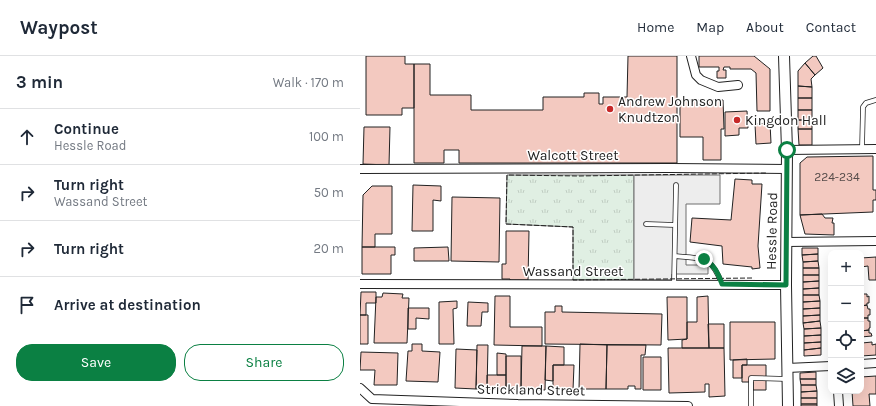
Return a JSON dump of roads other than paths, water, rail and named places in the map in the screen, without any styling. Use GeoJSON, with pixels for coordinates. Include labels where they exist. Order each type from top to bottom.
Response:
{"type":"FeatureCollection","features":[{"type":"Feature","properties":{"kind":"street"},"geometry":{"type":"LineString","coordinates":[[691,56],[696,75],[700,80],[718,87],[738,85]]}},
{"type":"Feature","properties":{"kind":"street","name":"Hessle Road"},"geometry":{"type":"LineString","coordinates":[[784,56],[787,150],[786,285],[788,406]]}},
{"type":"Feature","properties":{"kind":"street"},"geometry":{"type":"LineString","coordinates":[[787,150],[876,149]]}},
{"type":"Feature","properties":{"kind":"street","name":"Walcott Street"},"geometry":{"type":"LineString","coordinates":[[360,169],[787,169]]}},
{"type":"Feature","properties":{"kind":"street"},"geometry":{"type":"LineString","coordinates":[[786,242],[876,241]]}},
{"type":"Feature","properties":{"kind":"street","name":"Wassand Street"},"geometry":{"type":"LineString","coordinates":[[360,284],[786,285]]}},
{"type":"Feature","properties":{"kind":"street"},"geometry":{"type":"LineString","coordinates":[[864,364],[876,363]]}},
{"type":"Feature","properties":{"kind":"street"},"geometry":{"type":"LineString","coordinates":[[787,368],[828,366]]}},
{"type":"Feature","properties":{"kind":"street","name":"Strickland Street"},"geometry":{"type":"LineString","coordinates":[[360,388],[372,399],[471,404],[688,406]]}},
{"type":"Feature","properties":{"kind":"street"},"geometry":{"type":"LineString","coordinates":[[838,394],[839,406]]}},
{"type":"Feature","properties":{"kind":"lane"},"geometry":{"type":"LineString","coordinates":[[862,149],[863,107],[866,103],[876,100]]}},
{"type":"Feature","properties":{"kind":"lane"},"geometry":{"type":"LineString","coordinates":[[674,284],[676,185]]}},
{"type":"Feature","properties":{"kind":"lane"},"geometry":{"type":"LineString","coordinates":[[646,224],[675,225]]}},
{"type":"Feature","properties":{"kind":"lane"},"geometry":{"type":"LineString","coordinates":[[675,256],[704,259],[710,262],[717,270],[722,284]]}},
{"type":"Feature","properties":{"kind":"lane"},"geometry":{"type":"LineString","coordinates":[[751,406],[751,378],[787,379]]}},
{"type":"Feature","properties":{"kind":"place","name":"Andrew Johnson Knudtzon"},"geometry":{"type":"Point","coordinates":[610,109]}},
{"type":"Feature","properties":{"kind":"place","name":"Kingdon Hall"},"geometry":{"type":"Point","coordinates":[737,120]}}]}
